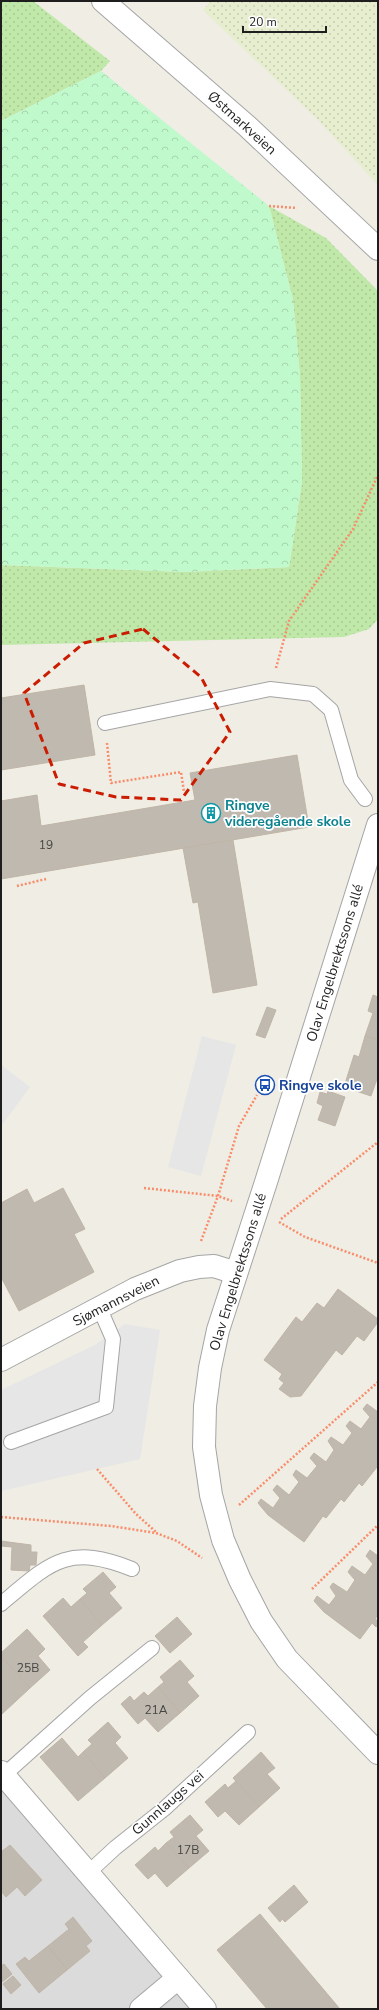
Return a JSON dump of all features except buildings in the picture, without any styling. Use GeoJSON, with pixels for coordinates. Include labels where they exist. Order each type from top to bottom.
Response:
{"type":"FeatureCollection","features":[{"type":"Feature","properties":{"kind":"street","name":"Østmarkveien"},"geometry":{"type":"LineString","coordinates":[[103,1],[248,126],[378,249]]}},
{"type":"Feature","properties":{"kind":"street","name":"Olav Engelbrektssons allé"},"geometry":{"type":"LineString","coordinates":[[378,825],[218,1330],[210,1368],[205,1406],[204,1447],[211,1495],[224,1540],[240,1580],[261,1621],[287,1659],[378,1753]]}},
{"type":"Feature","properties":{"kind":"street","name":"Sjømannsveien"},"geometry":{"type":"LineString","coordinates":[[1,1360],[135,1289],[180,1271],[214,1266],[236,1273]]}},
{"type":"Feature","properties":{"kind":"street"},"geometry":{"type":"LineString","coordinates":[[2,1774],[205,2009]]}},
{"type":"Feature","properties":{"kind":"street"},"geometry":{"type":"LineString","coordinates":[[141,2009],[178,1978]]}},
{"type":"Feature","properties":{"kind":"lane"},"geometry":{"type":"LineString","coordinates":[[104,723],[270,689],[313,694],[331,710],[351,780],[365,799]]}},
{"type":"Feature","properties":{"kind":"lane"},"geometry":{"type":"LineString","coordinates":[[11,1442],[106,1407],[113,1339],[100,1308]]}},
{"type":"Feature","properties":{"kind":"lane"},"geometry":{"type":"LineString","coordinates":[[1,1604],[44,1568],[62,1560],[89,1556],[108,1559],[132,1568]]}},
{"type":"Feature","properties":{"kind":"lane"},"geometry":{"type":"LineString","coordinates":[[2,1774],[90,1698],[152,1648]]}},
{"type":"Feature","properties":{"kind":"lane","name":"Gunnlaugs vei"},"geometry":{"type":"LineString","coordinates":[[88,1873],[115,1848],[164,1809],[248,1732]]}},
{"type":"Feature","properties":{"kind":"path"},"geometry":{"type":"LineString","coordinates":[[269,206],[296,208],[301,204]]}},
{"type":"Feature","properties":{"kind":"path"},"geometry":{"type":"LineString","coordinates":[[270,689],[289,621],[353,529],[378,475]]}},
{"type":"Feature","properties":{"kind":"path"},"geometry":{"type":"LineString","coordinates":[[104,723],[111,783],[181,772],[184,792]]}},
{"type":"Feature","properties":{"kind":"path"},"geometry":{"type":"LineString","coordinates":[[17,886],[46,879]]}},
{"type":"Feature","properties":{"kind":"path"},"geometry":{"type":"LineString","coordinates":[[201,1242],[218,1196],[239,1126],[257,1095]]}},
{"type":"Feature","properties":{"kind":"path"},"geometry":{"type":"LineString","coordinates":[[278,1222],[378,1142]]}},
{"type":"Feature","properties":{"kind":"path"},"geometry":{"type":"LineString","coordinates":[[144,1188],[218,1196],[236,1203]]}},
{"type":"Feature","properties":{"kind":"path"},"geometry":{"type":"LineString","coordinates":[[273,1219],[305,1237],[378,1263]]}},
{"type":"Feature","properties":{"kind":"path"},"geometry":{"type":"LineString","coordinates":[[234,1510],[378,1382]]}},
{"type":"Feature","properties":{"kind":"path"},"geometry":{"type":"LineString","coordinates":[[97,1469],[136,1514],[156,1533]]}},
{"type":"Feature","properties":{"kind":"path"},"geometry":{"type":"LineString","coordinates":[[1,1517],[111,1526],[156,1533],[177,1541],[206,1562]]}},
{"type":"Feature","properties":{"kind":"path"},"geometry":{"type":"LineString","coordinates":[[312,1589],[378,1525]]}},
{"type":"Feature","properties":{"kind":"highlighted area"},"geometry":{"type":"Polygon","coordinates":[[[143,629],[201,677],[230,732],[181,800],[116,797],[59,784],[24,693],[84,643],[143,629]]]}},
{"type":"Feature","properties":{"kind":"shaded area"},"geometry":{"type":"Polygon","coordinates":[[[202,1036],[236,1045],[201,1176],[168,1167],[202,1036]]]}},
{"type":"Feature","properties":{"kind":"shaded area"},"geometry":{"type":"Polygon","coordinates":[[[1,1065],[30,1087],[1,1126],[1,1065]]]}},
{"type":"Feature","properties":{"kind":"shaded area"},"geometry":{"type":"Polygon","coordinates":[[[125,1324],[160,1330],[140,1459],[1,1491],[1,1390],[95,1345],[125,1324]]]}},
{"type":"Feature","properties":{"kind":"shaded area"},"geometry":{"type":"Polygon","coordinates":[[[1,1773],[209,2009],[1,2009],[1,1773]]]}},
{"type":"Feature","properties":{"kind":"green space"},"geometry":{"type":"Polygon","coordinates":[[[1,1],[33,1],[110,61],[101,71],[1,121],[1,1]]]}},
{"type":"Feature","properties":{"kind":"green space"},"geometry":{"type":"Polygon","coordinates":[[[211,1],[378,1],[378,185],[317,119],[203,10],[211,1]]]}},
{"type":"Feature","properties":{"kind":"green space"},"geometry":{"type":"Polygon","coordinates":[[[101,71],[269,206],[293,300],[300,376],[302,482],[289,567],[186,572],[1,565],[1,121],[101,71]]]}},
{"type":"Feature","properties":{"kind":"green space"},"geometry":{"type":"Polygon","coordinates":[[[269,206],[326,238],[378,291],[378,619],[369,629],[344,637],[1,645],[1,565],[186,572],[289,567],[302,482],[300,376],[293,300],[269,206]]]}},
{"type":"Feature","properties":{"kind":"place","name":"Ringve videregående skole"},"geometry":{"type":"Point","coordinates":[211,813]}},
{"type":"Feature","properties":{"kind":"place","name":"Ringve skole"},"geometry":{"type":"Point","coordinates":[265,1085]}}]}
